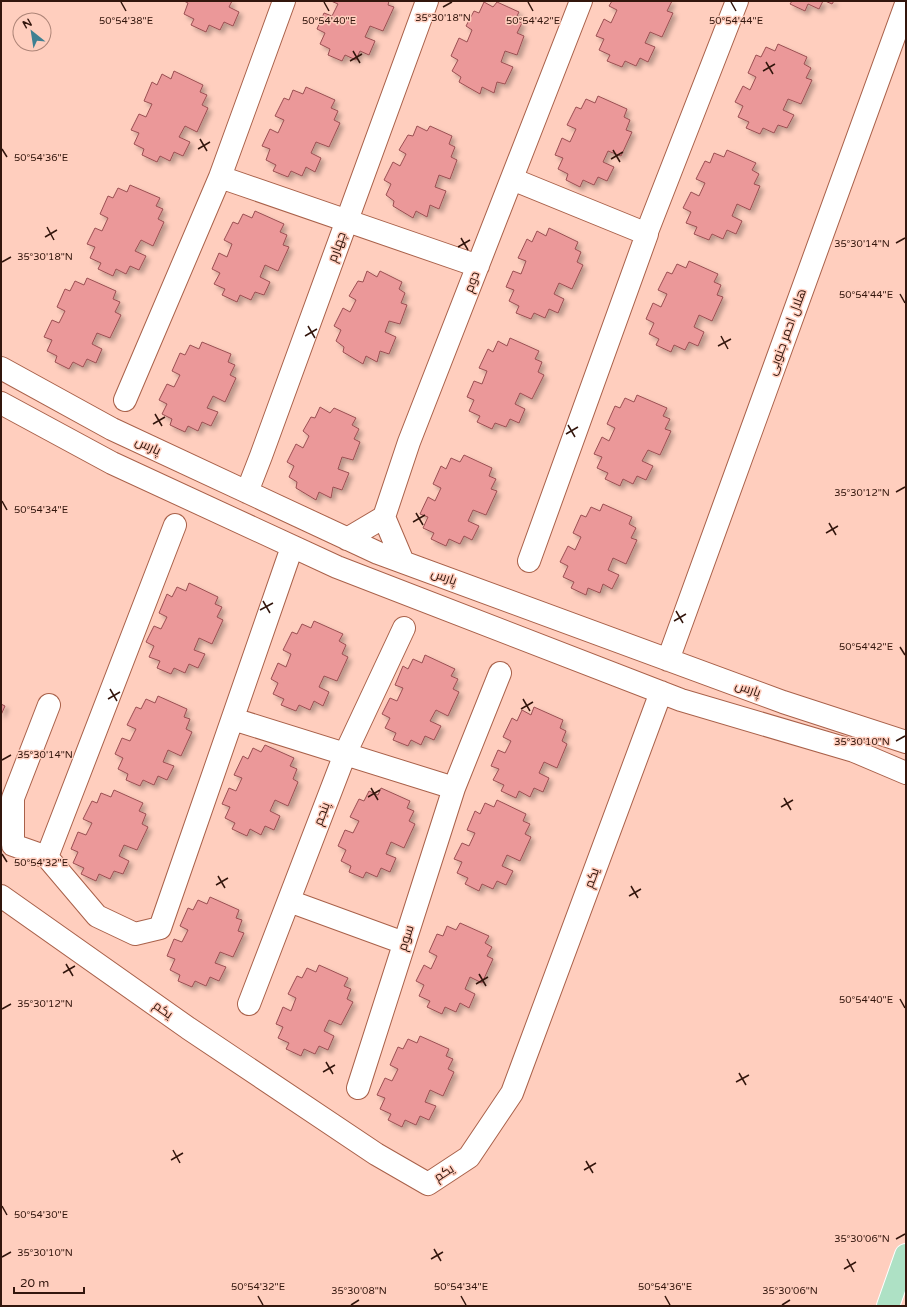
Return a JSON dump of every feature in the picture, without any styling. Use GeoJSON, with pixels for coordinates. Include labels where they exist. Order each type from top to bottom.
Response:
{"type":"FeatureCollection","features":[{"type":"Feature","properties":{"kind":"main road"},"geometry":{"type":"LineString","coordinates":[[888,1306],[906,1255]]}},
{"type":"Feature","properties":{"kind":"street"},"geometry":{"type":"LineString","coordinates":[[125,400],[220,177],[284,1]]}},
{"type":"Feature","properties":{"kind":"street","name":"چهارم"},"geometry":{"type":"LineString","coordinates":[[247,492],[427,1]]}},
{"type":"Feature","properties":{"kind":"street","name":"دوم"},"geometry":{"type":"LineString","coordinates":[[384,517],[409,442],[581,1]]}},
{"type":"Feature","properties":{"kind":"street"},"geometry":{"type":"LineString","coordinates":[[529,561],[645,237],[737,1]]}},
{"type":"Feature","properties":{"kind":"street","name":"هلال احمر جنوبی"},"geometry":{"type":"LineString","coordinates":[[668,660],[906,4]]}},
{"type":"Feature","properties":{"kind":"street"},"geometry":{"type":"LineString","coordinates":[[220,177],[478,266]]}},
{"type":"Feature","properties":{"kind":"street"},"geometry":{"type":"LineString","coordinates":[[512,179],[647,234],[645,237]]}},
{"type":"Feature","properties":{"kind":"street"},"geometry":{"type":"LineString","coordinates":[[10,373],[3,409],[112,463],[292,547],[344,570],[681,700],[854,751],[906,773]]}},
{"type":"Feature","properties":{"kind":"street","name":"پارس"},"geometry":{"type":"LineString","coordinates":[[10,373],[112,430],[378,553],[783,702],[906,742]]}},
{"type":"Feature","properties":{"kind":"street"},"geometry":{"type":"LineString","coordinates":[[347,539],[384,517],[403,562]]}},
{"type":"Feature","properties":{"kind":"street"},"geometry":{"type":"LineString","coordinates":[[47,857],[175,525]]}},
{"type":"Feature","properties":{"kind":"street"},"geometry":{"type":"LineString","coordinates":[[49,705],[13,798],[13,845],[47,857],[97,916],[136,934],[160,928],[292,547]]}},
{"type":"Feature","properties":{"kind":"street","name":"پنجم"},"geometry":{"type":"LineString","coordinates":[[249,1004],[345,754],[404,628]]}},
{"type":"Feature","properties":{"kind":"street","name":"سوم"},"geometry":{"type":"LineString","coordinates":[[358,1088],[454,788],[500,672]]}},
{"type":"Feature","properties":{"kind":"street","name":"یکم"},"geometry":{"type":"LineString","coordinates":[[1,896],[201,1036],[376,1154],[428,1184],[469,1158],[512,1092],[661,692]]}},
{"type":"Feature","properties":{"kind":"street"},"geometry":{"type":"LineString","coordinates":[[233,719],[454,788]]}},
{"type":"Feature","properties":{"kind":"street"},"geometry":{"type":"LineString","coordinates":[[289,902],[404,943]]}},
{"type":"Feature","properties":{"kind":"building"},"geometry":{"type":"Polygon","coordinates":[[[184,1],[232,1],[229,7],[239,12],[233,26],[224,22],[220,30],[209,25],[206,32],[191,25],[194,19],[184,14],[188,3],[184,1]]]}},
{"type":"Feature","properties":{"kind":"building"},"geometry":{"type":"Polygon","coordinates":[[[331,1],[389,1],[388,5],[394,7],[383,31],[370,26],[365,37],[375,41],[369,55],[360,51],[356,60],[345,55],[342,61],[328,55],[330,49],[320,44],[325,33],[317,29],[324,13],[332,16],[338,4],[331,1]]]}},
{"type":"Feature","properties":{"kind":"building"},"geometry":{"type":"Polygon","coordinates":[[[612,1],[672,1],[667,11],[673,13],[662,37],[650,32],[645,43],[655,47],[648,62],[640,58],[636,66],[625,61],[622,67],[607,61],[610,55],[599,50],[604,39],[596,36],[604,19],[611,23],[617,10],[609,6],[612,1]]]}},
{"type":"Feature","properties":{"kind":"building"},"geometry":{"type":"Polygon","coordinates":[[[792,1],[823,1],[819,9],[808,4],[805,11],[790,4],[792,1]]]}},
{"type":"Feature","properties":{"kind":"building"},"geometry":{"type":"Polygon","coordinates":[[[825,1],[834,1],[832,4],[825,1]]]}},
{"type":"Feature","properties":{"kind":"building"},"geometry":{"type":"Polygon","coordinates":[[[484,2],[493,7],[497,2],[519,12],[515,20],[522,23],[517,33],[524,36],[517,55],[505,51],[501,62],[513,67],[505,84],[497,82],[494,93],[482,87],[480,94],[459,82],[461,77],[452,71],[458,60],[451,56],[459,38],[467,42],[472,30],[466,26],[474,11],[479,13],[484,2]]]}},
{"type":"Feature","properties":{"kind":"building"},"geometry":{"type":"Polygon","coordinates":[[[778,44],[807,57],[804,64],[811,68],[806,78],[812,80],[801,104],[788,99],[783,110],[794,115],[787,128],[778,125],[774,133],[763,128],[760,134],[746,128],[749,122],[738,117],[743,106],[735,102],[743,86],[750,90],[756,77],[748,73],[756,55],[761,57],[766,47],[775,51],[778,44]]]}},
{"type":"Feature","properties":{"kind":"building"},"geometry":{"type":"Polygon","coordinates":[[[174,71],[203,85],[200,92],[207,95],[202,105],[208,108],[197,132],[185,126],[179,137],[190,142],[183,156],[174,152],[170,161],[160,156],[157,162],[142,155],[144,149],[134,144],[139,133],[131,130],[139,114],[146,117],[152,104],[144,101],[152,82],[157,85],[162,74],[171,79],[174,71]]]}},
{"type":"Feature","properties":{"kind":"building"},"geometry":{"type":"Polygon","coordinates":[[[306,87],[335,100],[331,108],[338,111],[334,120],[340,123],[329,147],[316,142],[311,153],[321,158],[315,172],[306,167],[302,176],[291,171],[288,177],[273,171],[276,165],[266,160],[270,149],[262,146],[270,129],[278,133],[284,120],[275,116],[284,98],[289,100],[293,90],[303,94],[306,87]]]}},
{"type":"Feature","properties":{"kind":"building"},"geometry":{"type":"Polygon","coordinates":[[[598,96],[627,109],[624,117],[630,120],[626,130],[632,132],[621,156],[608,151],[603,162],[614,167],[607,181],[598,177],[594,185],[583,180],[580,187],[566,180],[568,174],[558,169],[563,158],[555,155],[562,138],[570,142],[576,129],[567,125],[576,107],[581,109],[586,99],[595,103],[598,96]]]}},
{"type":"Feature","properties":{"kind":"building"},"geometry":{"type":"Polygon","coordinates":[[[417,126],[427,131],[430,126],[452,136],[449,144],[455,147],[451,157],[457,160],[450,179],[439,175],[435,187],[446,191],[439,209],[430,205],[427,217],[416,211],[413,218],[393,206],[394,201],[386,195],[391,184],[384,180],[393,162],[400,166],[406,154],[399,150],[408,135],[413,136],[417,126]]]}},
{"type":"Feature","properties":{"kind":"building"},"geometry":{"type":"Polygon","coordinates":[[[727,150],[756,163],[752,170],[759,174],[754,184],[760,186],[750,210],[737,204],[732,216],[742,221],[736,234],[727,230],[723,239],[712,234],[709,240],[694,234],[697,227],[686,223],[691,212],[683,208],[691,192],[699,196],[705,183],[696,179],[705,161],[710,163],[714,153],[724,157],[727,150]]]}},
{"type":"Feature","properties":{"kind":"building"},"geometry":{"type":"Polygon","coordinates":[[[130,185],[160,198],[156,206],[163,209],[158,219],[164,222],[153,246],[141,240],[135,251],[146,256],[139,270],[130,266],[126,274],[116,269],[113,276],[98,269],[101,263],[90,258],[95,247],[87,244],[95,228],[102,231],[108,218],[100,214],[108,196],[113,198],[118,188],[127,192],[130,185]]]}},
{"type":"Feature","properties":{"kind":"building"},"geometry":{"type":"Polygon","coordinates":[[[255,211],[284,224],[280,232],[287,235],[283,245],[289,247],[278,271],[265,265],[260,277],[270,282],[264,295],[255,292],[251,300],[240,295],[237,302],[222,295],[225,289],[214,284],[220,273],[212,269],[219,253],[227,257],[232,244],[224,240],[233,222],[238,224],[243,214],[252,218],[255,211]]]}},
{"type":"Feature","properties":{"kind":"building"},"geometry":{"type":"Polygon","coordinates":[[[549,228],[578,242],[575,249],[581,252],[577,262],[583,265],[572,289],[559,283],[554,294],[564,299],[558,313],[549,309],[545,318],[534,313],[531,319],[516,313],[519,306],[509,301],[514,290],[506,287],[513,271],[521,274],[526,261],[518,258],[527,239],[532,242],[537,231],[546,236],[549,228]]]}},
{"type":"Feature","properties":{"kind":"building"},"geometry":{"type":"Polygon","coordinates":[[[689,261],[718,274],[714,282],[721,285],[717,295],[723,297],[712,321],[699,315],[694,327],[704,332],[698,346],[689,342],[685,350],[674,345],[671,352],[656,345],[659,339],[649,334],[654,323],[646,319],[653,303],[661,307],[667,294],[658,290],[667,272],[672,274],[677,264],[686,268],[689,261]]]}},
{"type":"Feature","properties":{"kind":"building"},"geometry":{"type":"Polygon","coordinates":[[[367,271],[377,277],[380,271],[402,282],[399,289],[405,293],[401,303],[407,305],[400,324],[389,321],[385,332],[396,337],[389,354],[380,351],[377,362],[366,356],[363,364],[343,352],[344,347],[336,341],[341,330],[334,326],[343,308],[350,312],[356,300],[349,296],[358,281],[363,282],[367,271]]]}},
{"type":"Feature","properties":{"kind":"building"},"geometry":{"type":"Polygon","coordinates":[[[87,278],[116,291],[113,299],[120,302],[115,312],[121,315],[110,338],[97,333],[92,344],[102,349],[96,363],[87,359],[83,367],[73,362],[69,369],[55,362],[57,356],[47,351],[52,340],[44,337],[52,320],[59,323],[65,311],[57,307],[65,289],[70,291],[75,281],[84,285],[87,278]]]}},
{"type":"Feature","properties":{"kind":"building"},"geometry":{"type":"Polygon","coordinates":[[[510,338],[539,351],[535,359],[542,362],[538,372],[544,375],[532,399],[520,393],[515,404],[525,409],[519,423],[510,419],[506,427],[495,423],[492,429],[477,422],[480,416],[469,411],[474,400],[467,397],[474,381],[482,384],[487,371],[479,368],[488,349],[493,352],[498,341],[507,346],[510,338]]]}},
{"type":"Feature","properties":{"kind":"building"},"geometry":{"type":"Polygon","coordinates":[[[202,342],[231,354],[228,362],[235,365],[230,375],[236,378],[225,402],[213,396],[207,408],[218,412],[211,426],[202,422],[198,431],[188,426],[185,432],[170,425],[172,419],[162,414],[167,404],[159,400],[167,384],[174,387],[180,375],[172,371],[180,353],[185,355],[190,345],[199,349],[202,342]]]}},
{"type":"Feature","properties":{"kind":"building"},"geometry":{"type":"Polygon","coordinates":[[[637,395],[667,408],[663,416],[670,419],[665,429],[671,431],[660,455],[648,450],[642,461],[653,466],[646,480],[637,476],[633,484],[623,479],[620,486],[605,479],[608,473],[597,468],[602,457],[594,454],[602,437],[609,441],[615,428],[607,424],[615,406],[620,408],[625,398],[634,402],[637,395]]]}},
{"type":"Feature","properties":{"kind":"building"},"geometry":{"type":"Polygon","coordinates":[[[320,407],[330,413],[334,408],[356,418],[352,425],[359,429],[354,439],[360,442],[353,460],[342,457],[338,469],[349,473],[342,490],[333,487],[331,498],[319,492],[316,500],[296,488],[297,482],[289,477],[294,466],[287,462],[296,444],[303,448],[309,436],[303,431],[311,417],[315,418],[320,407]]]}},
{"type":"Feature","properties":{"kind":"building"},"geometry":{"type":"Polygon","coordinates":[[[464,455],[492,468],[489,476],[496,479],[491,489],[497,491],[486,515],[473,510],[468,521],[479,526],[472,540],[464,536],[460,544],[449,539],[446,546],[431,539],[434,533],[423,528],[428,517],[420,514],[428,497],[435,501],[441,488],[433,484],[441,466],[446,469],[451,458],[460,462],[464,455]]]}},
{"type":"Feature","properties":{"kind":"building"},"geometry":{"type":"Polygon","coordinates":[[[603,504],[632,517],[629,524],[636,528],[631,538],[637,540],[626,564],[613,558],[608,570],[619,575],[612,589],[603,584],[600,593],[588,588],[586,595],[571,588],[574,582],[563,577],[568,566],[560,562],[568,546],[575,550],[581,537],[573,533],[581,515],[586,517],[591,507],[600,511],[603,504]]]}},
{"type":"Feature","properties":{"kind":"building"},"geometry":{"type":"Polygon","coordinates":[[[189,583],[218,597],[215,604],[222,607],[217,617],[223,620],[212,644],[199,638],[194,650],[205,654],[198,668],[189,664],[185,673],[174,668],[171,674],[157,668],[160,661],[149,657],[154,646],[146,642],[154,626],[161,629],[167,617],[159,613],[167,594],[172,597],[177,587],[186,591],[189,583]]]}},
{"type":"Feature","properties":{"kind":"building"},"geometry":{"type":"Polygon","coordinates":[[[314,621],[343,634],[339,641],[346,645],[342,654],[348,657],[337,681],[324,676],[319,687],[329,692],[323,706],[314,701],[310,710],[299,705],[296,711],[281,705],[284,699],[273,694],[278,683],[271,679],[278,663],[286,667],[291,654],[283,650],[292,632],[297,634],[302,624],[311,628],[314,621]]]}},
{"type":"Feature","properties":{"kind":"building"},"geometry":{"type":"Polygon","coordinates":[[[425,655],[455,669],[451,676],[458,679],[453,689],[459,692],[448,716],[436,710],[430,721],[441,726],[434,740],[425,736],[421,745],[411,740],[408,746],[393,740],[396,733],[385,728],[390,718],[382,714],[390,698],[397,701],[403,688],[395,685],[403,666],[408,669],[413,659],[422,663],[425,655]]]}},
{"type":"Feature","properties":{"kind":"building"},"geometry":{"type":"Polygon","coordinates":[[[158,696],[187,709],[184,717],[190,719],[186,729],[192,732],[181,756],[168,750],[163,762],[174,766],[167,780],[158,776],[154,785],[143,780],[140,786],[126,780],[128,774],[118,769],[123,758],[115,754],[122,738],[130,741],[136,729],[127,725],[136,707],[141,709],[146,699],[155,703],[158,696]]]}},
{"type":"Feature","properties":{"kind":"building"},"geometry":{"type":"Polygon","coordinates":[[[1,704],[5,706],[1,715],[1,704]]]}},
{"type":"Feature","properties":{"kind":"building"},"geometry":{"type":"Polygon","coordinates":[[[534,707],[563,720],[560,728],[566,731],[562,741],[567,744],[557,768],[544,762],[539,773],[549,778],[543,792],[534,788],[530,797],[519,791],[516,798],[501,791],[504,785],[493,780],[499,769],[491,766],[498,750],[505,753],[511,741],[503,737],[512,718],[517,721],[522,710],[531,715],[534,707]]]}},
{"type":"Feature","properties":{"kind":"building"},"geometry":{"type":"Polygon","coordinates":[[[265,745],[294,758],[290,766],[297,769],[293,779],[298,782],[288,806],[275,800],[270,811],[280,816],[274,830],[265,826],[261,835],[250,829],[247,836],[232,829],[235,823],[225,818],[230,807],[222,804],[229,788],[236,791],[242,778],[234,775],[243,756],[248,759],[253,748],[261,752],[265,745]]]}},
{"type":"Feature","properties":{"kind":"building"},"geometry":{"type":"Polygon","coordinates":[[[381,788],[410,801],[407,808],[414,811],[409,821],[415,824],[404,848],[391,842],[386,854],[396,858],[390,872],[381,868],[377,877],[366,872],[363,878],[349,872],[351,866],[341,861],[346,850],[338,846],[345,830],[353,833],[359,821],[350,817],[359,799],[364,801],[369,791],[378,795],[381,788]]]}},
{"type":"Feature","properties":{"kind":"building"},"geometry":{"type":"Polygon","coordinates":[[[114,790],[143,803],[139,811],[146,814],[142,824],[148,827],[137,850],[124,845],[119,856],[129,861],[123,874],[114,871],[110,879],[99,874],[96,881],[81,874],[84,868],[73,863],[78,852],[71,849],[78,832],[86,835],[92,823],[83,819],[92,801],[97,803],[101,793],[111,797],[114,790]]]}},
{"type":"Feature","properties":{"kind":"building"},"geometry":{"type":"Polygon","coordinates":[[[497,800],[526,814],[523,821],[530,824],[525,834],[531,837],[520,861],[507,855],[502,866],[513,871],[506,885],[497,881],[493,889],[482,884],[479,891],[465,884],[468,878],[457,873],[462,862],[454,859],[462,843],[469,846],[475,833],[467,830],[475,811],[480,814],[485,803],[494,807],[497,800]]]}},
{"type":"Feature","properties":{"kind":"building"},"geometry":{"type":"Polygon","coordinates":[[[210,897],[239,910],[236,918],[242,920],[238,931],[244,933],[233,957],[220,952],[215,963],[226,967],[219,981],[210,977],[206,986],[195,981],[192,987],[178,981],[180,975],[170,970],[175,959],[167,956],[174,939],[182,942],[188,930],[180,926],[188,908],[193,910],[198,900],[207,904],[210,897]]]}},
{"type":"Feature","properties":{"kind":"building"},"geometry":{"type":"Polygon","coordinates":[[[460,923],[489,936],[485,943],[492,947],[487,956],[493,959],[482,983],[470,977],[465,989],[475,994],[469,1008],[460,1003],[456,1012],[445,1007],[442,1014],[427,1007],[430,1001],[419,996],[424,985],[416,981],[424,965],[431,969],[437,956],[429,952],[437,934],[443,936],[447,926],[456,930],[460,923]]]}},
{"type":"Feature","properties":{"kind":"building"},"geometry":{"type":"Polygon","coordinates":[[[319,965],[348,978],[344,986],[351,989],[347,999],[353,1002],[341,1025],[329,1020],[324,1031],[334,1036],[328,1050],[319,1046],[315,1054],[304,1049],[301,1056],[286,1049],[289,1043],[278,1038],[283,1027],[276,1024],[283,1007],[291,1011],[296,998],[288,994],[297,976],[302,978],[307,968],[316,972],[319,965]]]}},
{"type":"Feature","properties":{"kind":"building"},"geometry":{"type":"Polygon","coordinates":[[[420,1036],[449,1049],[446,1056],[453,1059],[448,1069],[454,1072],[443,1096],[430,1090],[425,1102],[436,1106],[429,1120],[420,1116],[416,1125],[405,1120],[402,1127],[388,1120],[391,1114],[380,1109],[385,1098],[377,1095],[385,1078],[392,1081],[398,1069],[390,1065],[398,1047],[403,1049],[408,1039],[417,1043],[420,1036]]]}}]}
